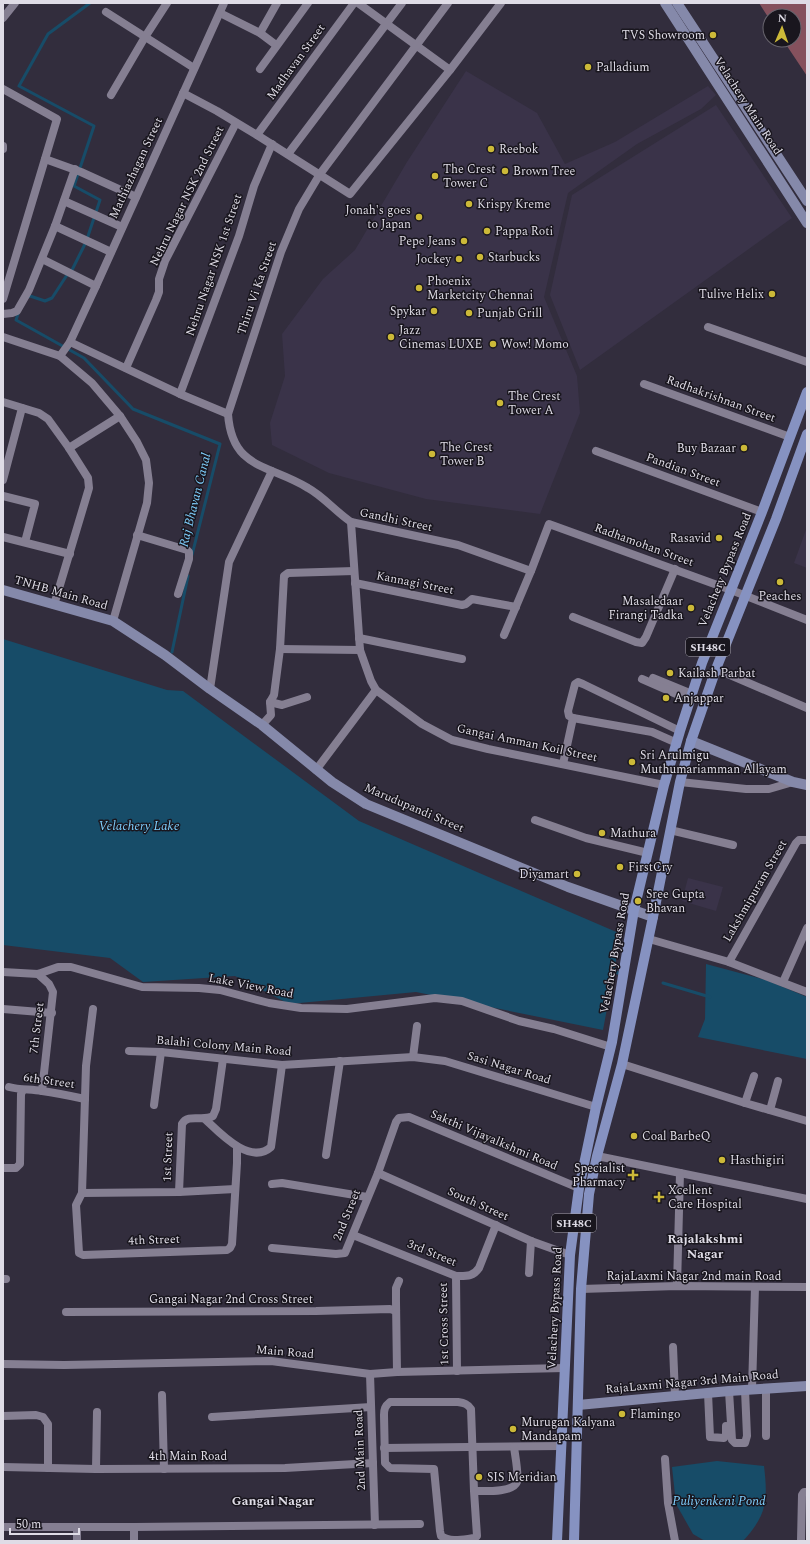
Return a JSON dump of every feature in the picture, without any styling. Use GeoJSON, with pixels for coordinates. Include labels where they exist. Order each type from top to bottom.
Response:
{"type":"FeatureCollection","features":[{"type":"Feature","properties":{"kind":"main road","name":"Velachery Bypass Road"},"geometry":{"type":"LineString","coordinates":[[556,1539],[570,1254],[579,1188],[596,1107],[611,1047],[622,990],[634,910],[664,785],[702,663],[762,512],[807,392]]}},
{"type":"Feature","properties":{"kind":"main road","name":"Velachery Bypass Road"},"geometry":{"type":"LineString","coordinates":[[574,1540],[580,1289],[589,1194],[597,1156],[622,1064],[680,782],[691,741],[716,669],[776,519],[807,434]]}},
{"type":"Feature","properties":{"kind":"main road"},"geometry":{"type":"LineString","coordinates":[[556,1539],[574,1540]]}},
{"type":"Feature","properties":{"kind":"street"},"geometry":{"type":"LineString","coordinates":[[3,18],[15,3]]}},
{"type":"Feature","properties":{"kind":"street"},"geometry":{"type":"LineString","coordinates":[[111,95],[167,3]]}},
{"type":"Feature","properties":{"kind":"street","name":"Mathiazhagan Street"},"geometry":{"type":"LineString","coordinates":[[62,354],[69,343],[96,286],[224,3]]}},
{"type":"Feature","properties":{"kind":"street"},"geometry":{"type":"LineString","coordinates":[[260,33],[277,3]]}},
{"type":"Feature","properties":{"kind":"street"},"geometry":{"type":"LineString","coordinates":[[260,69],[308,3]]}},
{"type":"Feature","properties":{"kind":"street","name":"Madhavan Street"},"geometry":{"type":"LineString","coordinates":[[257,135],[354,3]]}},
{"type":"Feature","properties":{"kind":"street"},"geometry":{"type":"LineString","coordinates":[[358,3],[450,70]]}},
{"type":"Feature","properties":{"kind":"street"},"geometry":{"type":"LineString","coordinates":[[288,154],[402,3]]}},
{"type":"Feature","properties":{"kind":"street","name":"Thiru Vi Ka Street"},"geometry":{"type":"LineString","coordinates":[[228,414],[281,252],[299,209],[320,174],[448,3]]}},
{"type":"Feature","properties":{"kind":"street"},"geometry":{"type":"LineString","coordinates":[[183,92],[272,144],[350,194],[450,70],[501,3]]}},
{"type":"Feature","properties":{"kind":"street","name":"Velachery Main Road"},"geometry":{"type":"LineString","coordinates":[[665,3],[807,223]]}},
{"type":"Feature","properties":{"kind":"street","name":"Velachery Main Road"},"geometry":{"type":"LineString","coordinates":[[677,3],[807,201]]}},
{"type":"Feature","properties":{"kind":"street"},"geometry":{"type":"LineString","coordinates":[[106,12],[194,68]]}},
{"type":"Feature","properties":{"kind":"street"},"geometry":{"type":"LineString","coordinates":[[220,14],[260,33],[276,45]]}},
{"type":"Feature","properties":{"kind":"street"},"geometry":{"type":"LineString","coordinates":[[3,89],[57,119],[6,281],[3,299]]}},
{"type":"Feature","properties":{"kind":"street","name":"Nehru Nagar NSK 2nd Street"},"geometry":{"type":"LineString","coordinates":[[126,368],[159,292],[159,280],[165,261],[236,123]]}},
{"type":"Feature","properties":{"kind":"street","name":"Nehru Nagar NSK 1st Street"},"geometry":{"type":"LineString","coordinates":[[180,394],[237,242],[254,186],[272,144]]}},
{"type":"Feature","properties":{"kind":"street"},"geometry":{"type":"LineString","coordinates":[[45,159],[75,169],[136,197]]}},
{"type":"Feature","properties":{"kind":"street"},"geometry":{"type":"LineString","coordinates":[[3,314],[17,311],[29,290],[56,226],[75,169]]}},
{"type":"Feature","properties":{"kind":"street"},"geometry":{"type":"LineString","coordinates":[[64,201],[122,227]]}},
{"type":"Feature","properties":{"kind":"street"},"geometry":{"type":"LineString","coordinates":[[56,226],[111,252]]}},
{"type":"Feature","properties":{"kind":"street"},"geometry":{"type":"LineString","coordinates":[[42,259],[96,286]]}},
{"type":"Feature","properties":{"kind":"street"},"geometry":{"type":"LineString","coordinates":[[708,327],[807,362]]}},
{"type":"Feature","properties":{"kind":"street"},"geometry":{"type":"LineString","coordinates":[[3,337],[62,354],[92,383],[120,416],[137,442],[146,460],[149,483],[147,503],[113,621]]}},
{"type":"Feature","properties":{"kind":"street"},"geometry":{"type":"LineString","coordinates":[[69,343],[180,394],[228,414]]}},
{"type":"Feature","properties":{"kind":"street","name":"Radhakrishnan Street"},"geometry":{"type":"LineString","coordinates":[[644,384],[790,437]]}},
{"type":"Feature","properties":{"kind":"street"},"geometry":{"type":"LineString","coordinates":[[3,402],[39,413],[48,419],[70,448],[88,478],[89,488],[54,605]]}},
{"type":"Feature","properties":{"kind":"street"},"geometry":{"type":"LineString","coordinates":[[3,480],[22,408]]}},
{"type":"Feature","properties":{"kind":"street","name":"Gandhi Street"},"geometry":{"type":"LineString","coordinates":[[228,414],[232,438],[238,450],[250,459],[272,471],[308,488],[341,516],[351,522],[458,545],[531,571]]}},
{"type":"Feature","properties":{"kind":"street"},"geometry":{"type":"LineString","coordinates":[[70,448],[120,416]]}},
{"type":"Feature","properties":{"kind":"street","name":"Pandian Street"},"geometry":{"type":"LineString","coordinates":[[596,451],[762,512]]}},
{"type":"Feature","properties":{"kind":"street"},"geometry":{"type":"LineString","coordinates":[[210,689],[229,562],[272,471]]}},
{"type":"Feature","properties":{"kind":"street"},"geometry":{"type":"LineString","coordinates":[[3,496],[35,504],[25,542]]}},
{"type":"Feature","properties":{"kind":"street","name":"Gangai Amman Koil Street"},"geometry":{"type":"LineString","coordinates":[[351,522],[360,650],[371,681],[376,690],[422,724],[452,740],[488,749],[664,785]]}},
{"type":"Feature","properties":{"kind":"street","name":"Radhamohan Street"},"geometry":{"type":"LineString","coordinates":[[531,571],[549,524],[745,595],[807,620]]}},
{"type":"Feature","properties":{"kind":"street"},"geometry":{"type":"LineString","coordinates":[[137,535],[187,550],[189,552],[178,594]]}},
{"type":"Feature","properties":{"kind":"street"},"geometry":{"type":"LineString","coordinates":[[3,537],[70,554]]}},
{"type":"Feature","properties":{"kind":"street"},"geometry":{"type":"LineString","coordinates":[[573,617],[642,643],[646,637],[675,569]]}},
{"type":"Feature","properties":{"kind":"street"},"geometry":{"type":"LineString","coordinates":[[262,725],[271,715],[270,702],[274,695],[280,649],[283,580],[286,574],[354,571]]}},
{"type":"Feature","properties":{"kind":"street"},"geometry":{"type":"LineString","coordinates":[[504,635],[531,571]]}},
{"type":"Feature","properties":{"kind":"street","name":"Kannagi Street"},"geometry":{"type":"LineString","coordinates":[[355,584],[462,605],[466,604],[472,599],[516,608]]}},
{"type":"Feature","properties":{"kind":"street","name":"TNHB Main Road"},"geometry":{"type":"LineString","coordinates":[[3,590],[113,621]]}},
{"type":"Feature","properties":{"kind":"street","name":"Marudupandi Street"},"geometry":{"type":"LineString","coordinates":[[113,621],[165,655],[210,689],[262,725],[316,770],[366,804],[568,887],[653,917]]}},
{"type":"Feature","properties":{"kind":"street"},"geometry":{"type":"LineString","coordinates":[[359,638],[462,659]]}},
{"type":"Feature","properties":{"kind":"street"},"geometry":{"type":"LineString","coordinates":[[280,649],[360,650]]}},
{"type":"Feature","properties":{"kind":"street"},"geometry":{"type":"LineString","coordinates":[[716,669],[807,708]]}},
{"type":"Feature","properties":{"kind":"street"},"geometry":{"type":"LineString","coordinates":[[653,678],[691,697]]}},
{"type":"Feature","properties":{"kind":"street"},"geometry":{"type":"LineString","coordinates":[[642,679],[691,697]]}},
{"type":"Feature","properties":{"kind":"street"},"geometry":{"type":"LineString","coordinates":[[677,743],[652,732],[573,718],[569,716],[568,711],[575,684],[578,682],[680,732]]}},
{"type":"Feature","properties":{"kind":"street"},"geometry":{"type":"LineString","coordinates":[[316,770],[376,690]]}},
{"type":"Feature","properties":{"kind":"street"},"geometry":{"type":"LineString","coordinates":[[270,702],[282,705],[307,697]]}},
{"type":"Feature","properties":{"kind":"street"},"geometry":{"type":"LineString","coordinates":[[563,764],[573,718]]}},
{"type":"Feature","properties":{"kind":"street"},"geometry":{"type":"LineString","coordinates":[[691,741],[793,782],[807,785]]}},
{"type":"Feature","properties":{"kind":"street"},"geometry":{"type":"LineString","coordinates":[[680,782],[746,790],[769,789],[793,782]]}},
{"type":"Feature","properties":{"kind":"street"},"geometry":{"type":"LineString","coordinates":[[535,820],[586,838],[648,853]]}},
{"type":"Feature","properties":{"kind":"street"},"geometry":{"type":"LineString","coordinates":[[670,830],[733,845]]}},
{"type":"Feature","properties":{"kind":"street","name":"Lakshmipuram Street"},"geometry":{"type":"LineString","coordinates":[[728,962],[796,843],[799,840],[807,840]]}},
{"type":"Feature","properties":{"kind":"street"},"geometry":{"type":"LineString","coordinates":[[783,982],[807,928]]}},
{"type":"Feature","properties":{"kind":"street"},"geometry":{"type":"LineString","coordinates":[[649,938],[728,962],[807,992]]}},
{"type":"Feature","properties":{"kind":"street","name":"Lake View Road"},"geometry":{"type":"LineString","coordinates":[[3,972],[38,974],[58,967],[71,967],[142,987],[220,990],[269,1003],[302,1008],[347,1009],[435,998],[462,1001],[519,1021],[554,1029],[611,1047]]}},
{"type":"Feature","properties":{"kind":"street","name":"7th Street"},"geometry":{"type":"LineString","coordinates":[[38,974],[49,984],[53,992],[52,1013],[42,1091]]}},
{"type":"Feature","properties":{"kind":"street"},"geometry":{"type":"LineString","coordinates":[[92,1009],[86,1066],[82,1193],[179,1192],[235,1189],[237,1147]]}},
{"type":"Feature","properties":{"kind":"street"},"geometry":{"type":"LineString","coordinates":[[3,1010],[52,1013]]}},
{"type":"Feature","properties":{"kind":"street"},"geometry":{"type":"LineString","coordinates":[[413,1057],[416,1026]]}},
{"type":"Feature","properties":{"kind":"street","name":"Balahi Colony Main Road"},"geometry":{"type":"LineString","coordinates":[[129,1051],[161,1052],[282,1065],[340,1060],[413,1057]]}},
{"type":"Feature","properties":{"kind":"street"},"geometry":{"type":"LineString","coordinates":[[154,1105],[161,1052]]}},
{"type":"Feature","properties":{"kind":"street","name":"Sasi Nagar Road"},"geometry":{"type":"LineString","coordinates":[[413,1057],[446,1061],[596,1107]]}},
{"type":"Feature","properties":{"kind":"street"},"geometry":{"type":"LineString","coordinates":[[204,1119],[210,1118],[215,1113],[223,1059]]}},
{"type":"Feature","properties":{"kind":"street"},"geometry":{"type":"LineString","coordinates":[[326,1155],[340,1060]]}},
{"type":"Feature","properties":{"kind":"street"},"geometry":{"type":"LineString","coordinates":[[622,1064],[807,1121]]}},
{"type":"Feature","properties":{"kind":"street"},"geometry":{"type":"LineString","coordinates":[[204,1119],[237,1147],[262,1153],[271,1147],[282,1065]]}},
{"type":"Feature","properties":{"kind":"street"},"geometry":{"type":"LineString","coordinates":[[745,1103],[754,1076]]}},
{"type":"Feature","properties":{"kind":"street"},"geometry":{"type":"LineString","coordinates":[[770,1110],[778,1081]]}},
{"type":"Feature","properties":{"kind":"street","name":"6th Street"},"geometry":{"type":"LineString","coordinates":[[9,1087],[86,1098]]}},
{"type":"Feature","properties":{"kind":"street"},"geometry":{"type":"LineString","coordinates":[[3,1168],[16,1168],[20,1164],[21,1094],[23,1090]]}},
{"type":"Feature","properties":{"kind":"street","name":"Sakthi Vijayalkshmi Road"},"geometry":{"type":"LineString","coordinates":[[399,1118],[409,1117],[579,1188]]}},
{"type":"Feature","properties":{"kind":"street","name":"1st Street"},"geometry":{"type":"LineString","coordinates":[[179,1192],[182,1124],[187,1118],[204,1119]]}},
{"type":"Feature","properties":{"kind":"street","name":"2nd Street"},"geometry":{"type":"LineString","coordinates":[[272,1248],[342,1254],[345,1253],[378,1172],[396,1122],[399,1118]]}},
{"type":"Feature","properties":{"kind":"street"},"geometry":{"type":"LineString","coordinates":[[597,1156],[807,1199]]}},
{"type":"Feature","properties":{"kind":"street","name":"South Street"},"geometry":{"type":"LineString","coordinates":[[378,1172],[496,1226],[532,1241],[570,1254]]}},
{"type":"Feature","properties":{"kind":"street"},"geometry":{"type":"LineString","coordinates":[[677,1286],[680,1173]]}},
{"type":"Feature","properties":{"kind":"street"},"geometry":{"type":"LineString","coordinates":[[272,1184],[282,1183],[367,1197]]}},
{"type":"Feature","properties":{"kind":"street","name":"4th Street"},"geometry":{"type":"LineString","coordinates":[[82,1193],[76,1205],[79,1253],[83,1255],[227,1250],[232,1244],[235,1189]]}},
{"type":"Feature","properties":{"kind":"street","name":"3rd Street"},"geometry":{"type":"LineString","coordinates":[[353,1235],[456,1276],[469,1276],[476,1273],[496,1226]]}},
{"type":"Feature","properties":{"kind":"street"},"geometry":{"type":"LineString","coordinates":[[529,1274],[532,1241]]}},
{"type":"Feature","properties":{"kind":"street","name":"1st Cross Street"},"geometry":{"type":"LineString","coordinates":[[456,1276],[457,1371]]}},
{"type":"Feature","properties":{"kind":"street"},"geometry":{"type":"LineString","coordinates":[[397,1372],[396,1288],[399,1281]]}},
{"type":"Feature","properties":{"kind":"street","name":"RajaLaxmi Nagar 2nd main Road"},"geometry":{"type":"LineString","coordinates":[[580,1289],[677,1286],[807,1287]]}},
{"type":"Feature","properties":{"kind":"street"},"geometry":{"type":"LineString","coordinates":[[726,1391],[732,1440],[735,1443],[745,1443],[747,1436],[754,1287]]}},
{"type":"Feature","properties":{"kind":"street","name":"Gangai Nagar 2nd Cross Street"},"geometry":{"type":"LineString","coordinates":[[66,1312],[316,1311],[390,1309],[396,1311]]}},
{"type":"Feature","properties":{"kind":"street"},"geometry":{"type":"LineString","coordinates":[[673,1347],[675,1395]]}},
{"type":"Feature","properties":{"kind":"street","name":"Main Road"},"geometry":{"type":"LineString","coordinates":[[3,1364],[64,1365],[270,1361],[370,1374],[565,1368]]}},
{"type":"Feature","properties":{"kind":"street","name":"2nd Main Road"},"geometry":{"type":"LineString","coordinates":[[370,1374],[375,1525]]}},
{"type":"Feature","properties":{"kind":"street","name":"RajaLaxmi Nagar 3rd Main Road"},"geometry":{"type":"LineString","coordinates":[[578,1405],[675,1395],[807,1386]]}},
{"type":"Feature","properties":{"kind":"street"},"geometry":{"type":"LineString","coordinates":[[766,1388],[766,1436]]}},
{"type":"Feature","properties":{"kind":"street"},"geometry":{"type":"LineString","coordinates":[[708,1393],[710,1437],[724,1438],[726,1435],[726,1391]]}},
{"type":"Feature","properties":{"kind":"street"},"geometry":{"type":"LineString","coordinates":[[162,1395],[164,1469]]}},
{"type":"Feature","properties":{"kind":"street"},"geometry":{"type":"LineString","coordinates":[[390,1402],[466,1403],[471,1409],[472,1448],[478,1534],[475,1540],[450,1540],[442,1536],[434,1469],[390,1468],[385,1463],[384,1408],[390,1402]]}},
{"type":"Feature","properties":{"kind":"street"},"geometry":{"type":"LineString","coordinates":[[212,1417],[371,1407]]}},
{"type":"Feature","properties":{"kind":"street"},"geometry":{"type":"LineString","coordinates":[[96,1469],[97,1412]]}},
{"type":"Feature","properties":{"kind":"street"},"geometry":{"type":"LineString","coordinates":[[3,1416],[36,1415],[43,1417],[48,1424],[48,1468]]}},
{"type":"Feature","properties":{"kind":"street"},"geometry":{"type":"LineString","coordinates":[[384,1448],[561,1446]]}},
{"type":"Feature","properties":{"kind":"street"},"geometry":{"type":"LineString","coordinates":[[474,1491],[505,1490],[513,1487],[517,1482],[514,1447]]}},
{"type":"Feature","properties":{"kind":"street"},"geometry":{"type":"LineString","coordinates":[[665,1459],[668,1503],[675,1541]]}},
{"type":"Feature","properties":{"kind":"street","name":"4th Main Road"},"geometry":{"type":"LineString","coordinates":[[3,1468],[285,1468],[373,1463]]}},
{"type":"Feature","properties":{"kind":"street"},"geometry":{"type":"LineString","coordinates":[[801,1541],[802,1495],[803,1493],[807,1492]]}},
{"type":"Feature","properties":{"kind":"street"},"geometry":{"type":"LineString","coordinates":[[3,1527],[420,1524]]}},
{"type":"Feature","properties":{"kind":"street"},"geometry":{"type":"LineString","coordinates":[[77,1527],[77,1541]]}},
{"type":"Feature","properties":{"kind":"street"},"geometry":{"type":"LineString","coordinates":[[134,1527],[134,1541]]}},
{"type":"Feature","properties":{"kind":"shaded area"},"geometry":{"type":"Polygon","coordinates":[[[759,3],[807,3],[807,76],[788,48],[802,48],[802,8],[762,8],[759,3]]]}},
{"type":"Feature","properties":{"kind":"shaded area"},"geometry":{"type":"Polygon","coordinates":[[[466,71],[537,113],[565,164],[615,142],[708,86],[716,95],[701,109],[637,144],[568,193],[544,297],[577,376],[580,413],[540,514],[426,499],[329,473],[272,445],[270,423],[285,376],[282,334],[323,279],[355,250],[407,162],[466,71]]]}},
{"type":"Feature","properties":{"kind":"shaded area"},"geometry":{"type":"Polygon","coordinates":[[[716,105],[792,218],[580,370],[550,295],[572,195],[716,105]]]}},
{"type":"Feature","properties":{"kind":"shaded area"},"geometry":{"type":"Polygon","coordinates":[[[807,527],[807,568],[794,563],[807,527]]]}},
{"type":"Feature","properties":{"kind":"shaded area"},"geometry":{"type":"Polygon","coordinates":[[[688,878],[723,887],[716,911],[682,901],[688,878]]]}},
{"type":"Feature","properties":{"kind":"water","name":"Velachery Lake"},"geometry":{"type":"Polygon","coordinates":[[[3,639],[167,690],[183,691],[359,821],[621,934],[603,1030],[416,992],[289,1004],[235,976],[143,982],[110,958],[3,945],[3,639]]]}},
{"type":"Feature","properties":{"kind":"water"},"geometry":{"type":"Polygon","coordinates":[[[706,964],[766,980],[807,997],[807,1059],[698,1037],[705,1019],[706,964]]]}},
{"type":"Feature","properties":{"kind":"water","name":"Puliyenkeni Pond"},"geometry":{"type":"Polygon","coordinates":[[[717,1461],[764,1466],[766,1488],[764,1506],[757,1523],[743,1541],[705,1541],[693,1534],[676,1504],[672,1467],[717,1461]]]}},
{"type":"Feature","properties":{"kind":"waterway","name":"Raj Bhavan Canal"},"geometry":{"type":"LineString","coordinates":[[28,297],[30,296],[45,301],[52,298],[72,270],[86,242],[100,200],[74,186],[94,126],[19,86],[48,34],[90,3]]}},
{"type":"Feature","properties":{"kind":"waterway","name":"Raj Bhavan Canal"},"geometry":{"type":"LineString","coordinates":[[19,311],[16,320],[84,358],[133,409],[220,444],[192,555]]}},
{"type":"Feature","properties":{"kind":"waterway","name":"Raj Bhavan Canal"},"geometry":{"type":"LineString","coordinates":[[172,652],[188,576]]}},
{"type":"Feature","properties":{"kind":"waterway"},"geometry":{"type":"LineString","coordinates":[[611,970],[618,973]]}},
{"type":"Feature","properties":{"kind":"waterway"},"geometry":{"type":"LineString","coordinates":[[663,983],[710,997]]}},
{"type":"Feature","properties":{"kind":"place","name":"TVS Showroom"},"geometry":{"type":"Point","coordinates":[713,35]}},
{"type":"Feature","properties":{"kind":"place","name":"Palladium"},"geometry":{"type":"Point","coordinates":[588,67]}},
{"type":"Feature","properties":{"kind":"place","name":"Reebok"},"geometry":{"type":"Point","coordinates":[491,149]}},
{"type":"Feature","properties":{"kind":"place","name":"Brown Tree"},"geometry":{"type":"Point","coordinates":[505,171]}},
{"type":"Feature","properties":{"kind":"place","name":"The Crest Tower C"},"geometry":{"type":"Point","coordinates":[435,176]}},
{"type":"Feature","properties":{"kind":"place","name":"Krispy Kreme"},"geometry":{"type":"Point","coordinates":[469,204]}},
{"type":"Feature","properties":{"kind":"place","name":"Jonah's goes to Japan"},"geometry":{"type":"Point","coordinates":[419,217]}},
{"type":"Feature","properties":{"kind":"place","name":"Pappa Roti"},"geometry":{"type":"Point","coordinates":[487,231]}},
{"type":"Feature","properties":{"kind":"place","name":"Pepe Jeans"},"geometry":{"type":"Point","coordinates":[464,241]}},
{"type":"Feature","properties":{"kind":"place","name":"Starbucks"},"geometry":{"type":"Point","coordinates":[480,257]}},
{"type":"Feature","properties":{"kind":"place","name":"Jockey"},"geometry":{"type":"Point","coordinates":[459,259]}},
{"type":"Feature","properties":{"kind":"place","name":"Phoenix Marketcity Chennai"},"geometry":{"type":"Point","coordinates":[419,288]}},
{"type":"Feature","properties":{"kind":"place","name":"Tulive Helix"},"geometry":{"type":"Point","coordinates":[772,294]}},
{"type":"Feature","properties":{"kind":"place","name":"Spykar"},"geometry":{"type":"Point","coordinates":[434,311]}},
{"type":"Feature","properties":{"kind":"place","name":"Punjab Grill"},"geometry":{"type":"Point","coordinates":[469,313]}},
{"type":"Feature","properties":{"kind":"place","name":"Jazz Cinemas LUXE"},"geometry":{"type":"Point","coordinates":[391,337]}},
{"type":"Feature","properties":{"kind":"place","name":"Wow! Momo"},"geometry":{"type":"Point","coordinates":[493,344]}},
{"type":"Feature","properties":{"kind":"place","name":"The Crest Tower A"},"geometry":{"type":"Point","coordinates":[500,403]}},
{"type":"Feature","properties":{"kind":"place","name":"Buy Bazaar"},"geometry":{"type":"Point","coordinates":[744,448]}},
{"type":"Feature","properties":{"kind":"place","name":"The Crest Tower B"},"geometry":{"type":"Point","coordinates":[432,454]}},
{"type":"Feature","properties":{"kind":"place","name":"Rasavid"},"geometry":{"type":"Point","coordinates":[719,538]}},
{"type":"Feature","properties":{"kind":"place","name":"Peaches"},"geometry":{"type":"Point","coordinates":[780,582]}},
{"type":"Feature","properties":{"kind":"place","name":"Masaledaar Firangi Tadka"},"geometry":{"type":"Point","coordinates":[691,608]}},
{"type":"Feature","properties":{"kind":"place","name":"Kailash Parbat"},"geometry":{"type":"Point","coordinates":[670,673]}},
{"type":"Feature","properties":{"kind":"place","name":"Anjappar"},"geometry":{"type":"Point","coordinates":[666,698]}},
{"type":"Feature","properties":{"kind":"place","name":"Sri Arulmigu Muthumariamman Allayam"},"geometry":{"type":"Point","coordinates":[632,762]}},
{"type":"Feature","properties":{"kind":"place","name":"Mathura"},"geometry":{"type":"Point","coordinates":[602,833]}},
{"type":"Feature","properties":{"kind":"place","name":"FirstCry"},"geometry":{"type":"Point","coordinates":[620,867]}},
{"type":"Feature","properties":{"kind":"place","name":"Diyamart"},"geometry":{"type":"Point","coordinates":[577,874]}},
{"type":"Feature","properties":{"kind":"place","name":"Sree Gupta Bhavan"},"geometry":{"type":"Point","coordinates":[638,901]}},
{"type":"Feature","properties":{"kind":"place","name":"Coal BarbeQ"},"geometry":{"type":"Point","coordinates":[634,1136]}},
{"type":"Feature","properties":{"kind":"place","name":"Hasthigiri"},"geometry":{"type":"Point","coordinates":[722,1160]}},
{"type":"Feature","properties":{"kind":"place","name":"Specialist Pharmacy"},"geometry":{"type":"Point","coordinates":[633,1175]}},
{"type":"Feature","properties":{"kind":"place","name":"Xcellent Care Hospital"},"geometry":{"type":"Point","coordinates":[659,1197]}},
{"type":"Feature","properties":{"kind":"place","name":"Flamingo"},"geometry":{"type":"Point","coordinates":[622,1414]}},
{"type":"Feature","properties":{"kind":"place","name":"Murugan Kalyana Mandapam"},"geometry":{"type":"Point","coordinates":[513,1429]}},
{"type":"Feature","properties":{"kind":"place","name":"SIS Meridian"},"geometry":{"type":"Point","coordinates":[479,1477]}},
{"type":"Feature","properties":{"kind":"district","name":"Rajalakshmi Nagar"},"geometry":{"type":"Point","coordinates":[705,1246]}},
{"type":"Feature","properties":{"kind":"district","name":"Gangai Nagar"},"geometry":{"type":"Point","coordinates":[273,1501]}}]}
